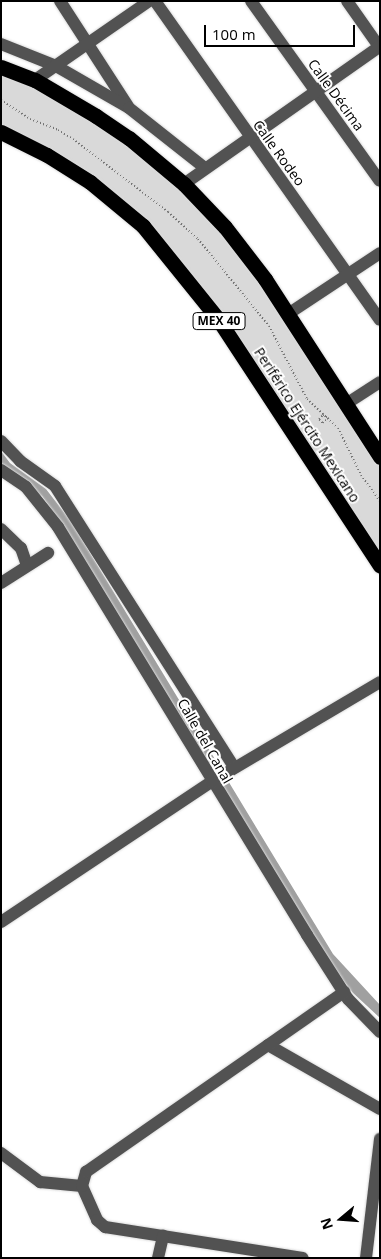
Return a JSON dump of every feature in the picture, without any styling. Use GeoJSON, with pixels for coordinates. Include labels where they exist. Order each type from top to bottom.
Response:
{"type":"FeatureCollection","features":[{"type":"Feature","properties":{"kind":"highway"},"geometry":{"type":"LineString","coordinates":[[1,67],[35,80],[129,138],[184,184],[225,227],[288,314],[380,457]]}},
{"type":"Feature","properties":{"kind":"highway","name":"Periférico Ejército Mexicano"},"geometry":{"type":"LineString","coordinates":[[1,132],[47,155],[90,182],[149,233],[218,319],[380,566]]}},
{"type":"Feature","properties":{"kind":"street"},"geometry":{"type":"LineString","coordinates":[[60,1],[90,44],[129,108]]}},
{"type":"Feature","properties":{"kind":"street"},"geometry":{"type":"LineString","coordinates":[[35,80],[90,44],[149,1]]}},
{"type":"Feature","properties":{"kind":"street","name":"Calle Rodeo"},"geometry":{"type":"LineString","coordinates":[[155,1],[249,137],[380,320]]}},
{"type":"Feature","properties":{"kind":"street","name":"Calle Décima"},"geometry":{"type":"LineString","coordinates":[[250,1],[380,182]]}},
{"type":"Feature","properties":{"kind":"street"},"geometry":{"type":"LineString","coordinates":[[184,184],[314,90],[379,47],[347,1]]}},
{"type":"Feature","properties":{"kind":"street"},"geometry":{"type":"LineString","coordinates":[[1,44],[56,66],[129,108],[205,168]]}},
{"type":"Feature","properties":{"kind":"street"},"geometry":{"type":"LineString","coordinates":[[288,314],[380,253]]}},
{"type":"Feature","properties":{"kind":"street"},"geometry":{"type":"LineString","coordinates":[[346,404],[380,382]]}},
{"type":"Feature","properties":{"kind":"street"},"geometry":{"type":"LineString","coordinates":[[1,440],[20,461],[55,486],[234,767]]}},
{"type":"Feature","properties":{"kind":"street","name":"Calle del Canal"},"geometry":{"type":"LineString","coordinates":[[1,470],[26,487],[58,527],[211,782],[344,992],[380,1032]]}},
{"type":"Feature","properties":{"kind":"street"},"geometry":{"type":"LineString","coordinates":[[1,529],[21,548],[27,565]]}},
{"type":"Feature","properties":{"kind":"street"},"geometry":{"type":"LineString","coordinates":[[1,583],[48,553]]}},
{"type":"Feature","properties":{"kind":"street"},"geometry":{"type":"LineString","coordinates":[[1,922],[234,767],[376,683],[380,672]]}},
{"type":"Feature","properties":{"kind":"street"},"geometry":{"type":"LineString","coordinates":[[302,1258],[101,1225],[82,1186],[86,1172],[344,992]]}},
{"type":"Feature","properties":{"kind":"street"},"geometry":{"type":"LineString","coordinates":[[268,1045],[380,1109]]}},
{"type":"Feature","properties":{"kind":"street"},"geometry":{"type":"LineString","coordinates":[[366,1258],[380,1139]]}},
{"type":"Feature","properties":{"kind":"street"},"geometry":{"type":"LineString","coordinates":[[1,1153],[40,1182],[82,1186]]}},
{"type":"Feature","properties":{"kind":"street"},"geometry":{"type":"LineString","coordinates":[[158,1258],[163,1236]]}},
{"type":"Feature","properties":{"kind":"path"},"geometry":{"type":"LineString","coordinates":[[1,100],[30,119],[58,130],[73,139],[168,212],[198,240],[269,326],[313,408],[329,418],[361,475],[380,501]]}},
{"type":"Feature","properties":{"kind":"shaded area"},"geometry":{"type":"Polygon","coordinates":[[[1,69],[32,81],[166,171],[234,241],[380,460],[380,563],[144,224],[1,131],[1,69]]]}},
{"type":"Feature","properties":{"kind":"shaded area"},"geometry":{"type":"Polygon","coordinates":[[[1,451],[10,463],[46,489],[70,520],[333,954],[380,1005],[380,1018],[353,993],[328,961],[62,524],[42,496],[1,465],[1,451]]]}}]}
